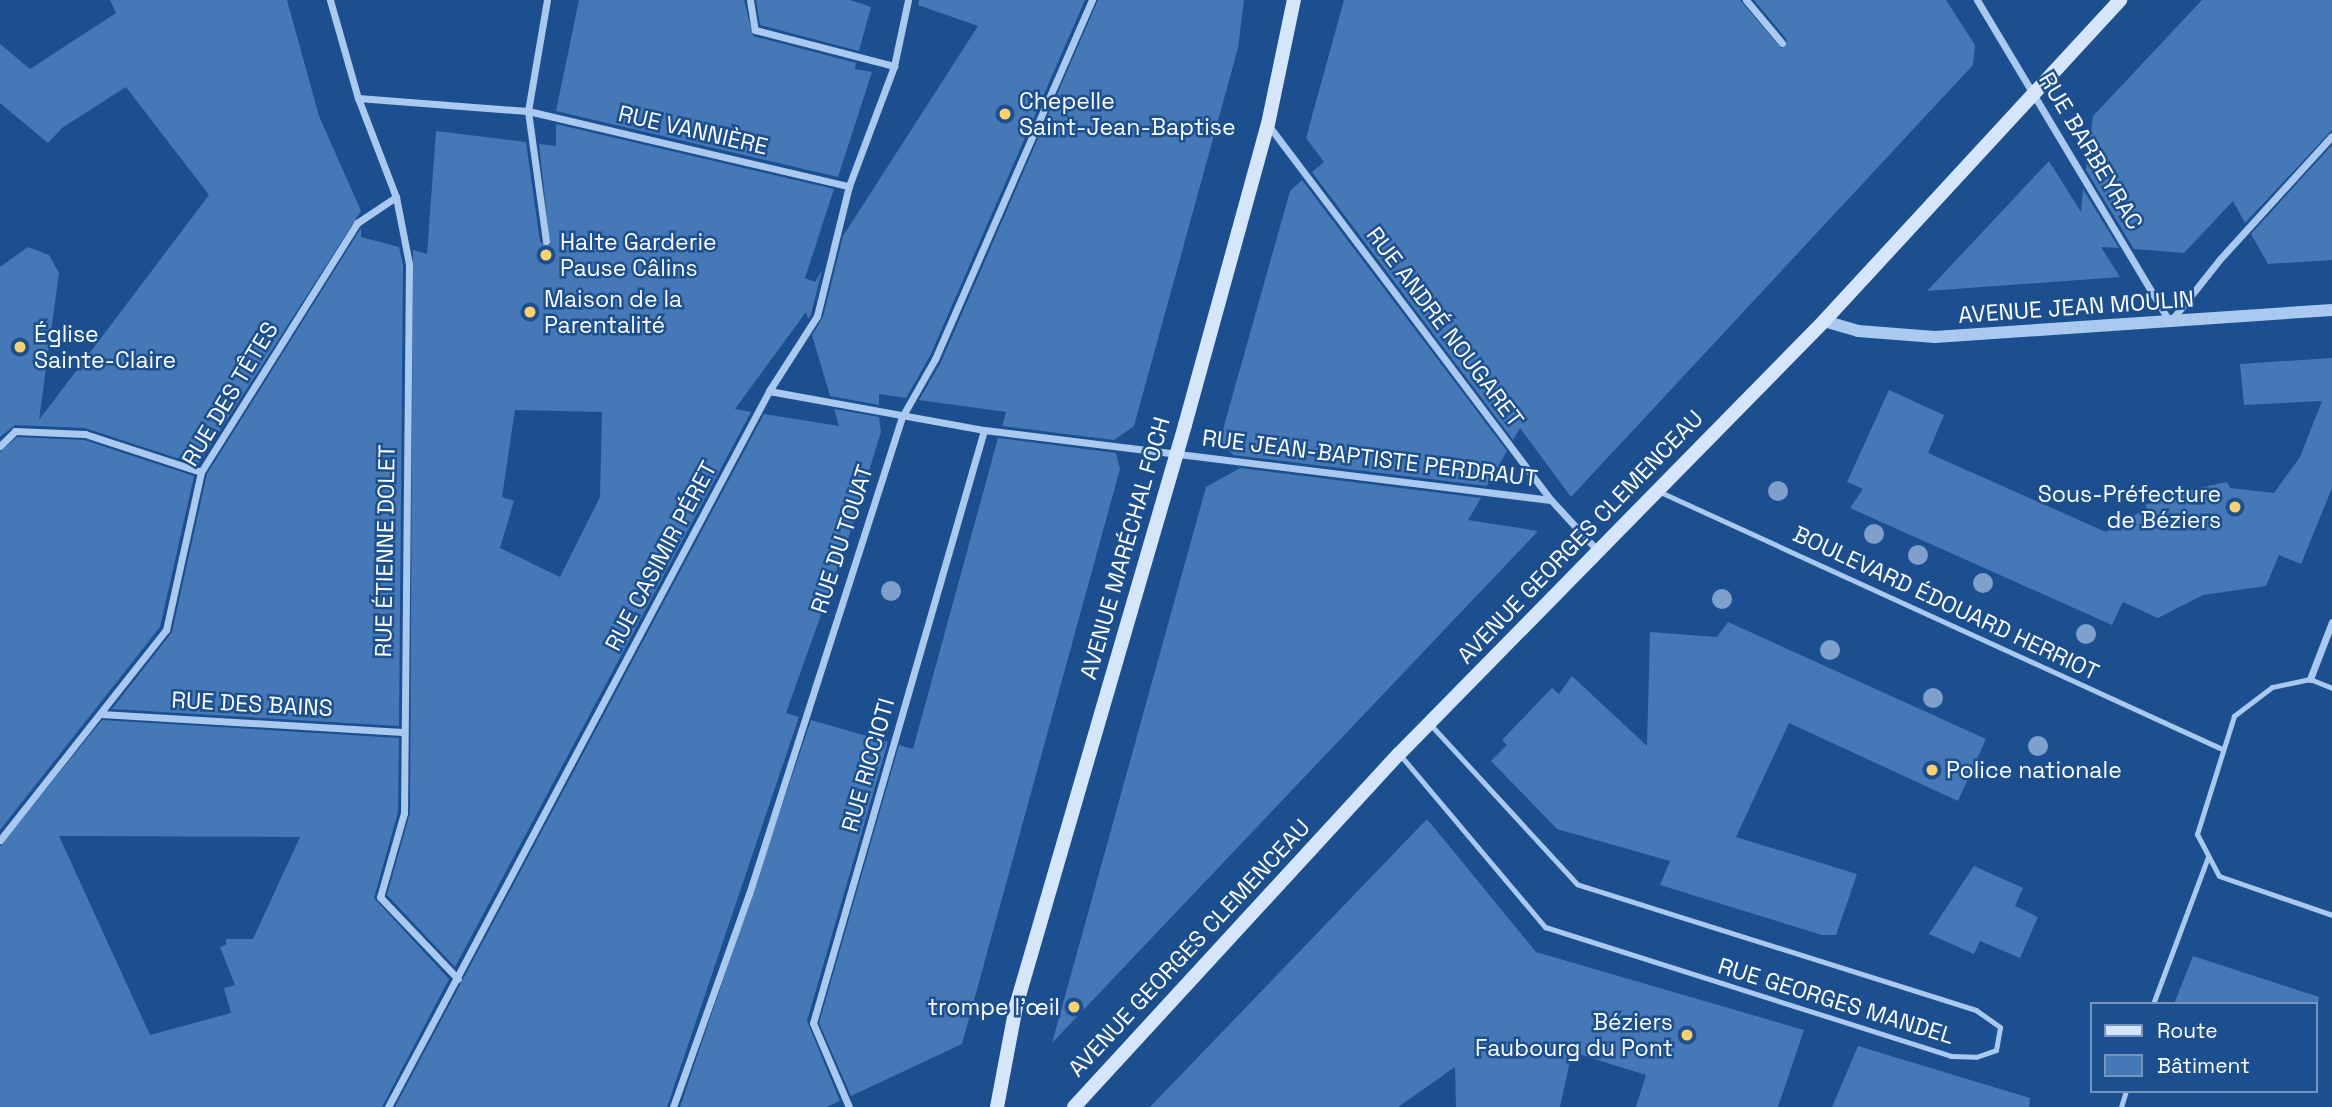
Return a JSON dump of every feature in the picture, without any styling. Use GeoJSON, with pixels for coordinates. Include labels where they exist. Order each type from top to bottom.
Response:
{"type":"FeatureCollection","features":[{"type":"Feature","properties":{"kind":"main road","name":"AVENUE MARÉCHAL FOCH"},"geometry":{"type":"LineString","coordinates":[[997,1107],[1016,1006],[1268,124],[1294,0]]}},
{"type":"Feature","properties":{"kind":"main road","name":"AVENUE GEORGES CLEMENCEAU"},"geometry":{"type":"LineString","coordinates":[[1074,1107],[1399,754],[1596,549],[1825,321],[2035,97],[2120,0]]}},
{"type":"Feature","properties":{"kind":"street","name":"RUE ÉTIENNE DOLET"},"geometry":{"type":"LineString","coordinates":[[330,0],[358,98],[396,197],[410,264],[402,732],[404,813],[380,897],[458,979]]}},
{"type":"Feature","properties":{"kind":"street"},"geometry":{"type":"LineString","coordinates":[[546,242],[528,111],[547,0]]}},
{"type":"Feature","properties":{"kind":"street"},"geometry":{"type":"LineString","coordinates":[[750,0],[755,30],[894,66]]}},
{"type":"Feature","properties":{"kind":"street","name":"RUE CASIMIR PÉRET"},"geometry":{"type":"LineString","coordinates":[[388,1107],[769,391],[817,316],[849,186],[894,66],[908,0]]}},
{"type":"Feature","properties":{"kind":"street","name":"RUE DU TOUAT"},"geometry":{"type":"LineString","coordinates":[[673,1107],[749,894],[902,417],[934,359],[1092,0]]}},
{"type":"Feature","properties":{"kind":"street"},"geometry":{"type":"LineString","coordinates":[[1746,0],[1782,43]]}},
{"type":"Feature","properties":{"kind":"street","name":"RUE BARBEYRAC"},"geometry":{"type":"LineString","coordinates":[[1977,0],[2170,322]]}},
{"type":"Feature","properties":{"kind":"street","name":"RUE VANNIÈRE"},"geometry":{"type":"LineString","coordinates":[[358,98],[528,111],[849,186]]}},
{"type":"Feature","properties":{"kind":"street","name":"RUE ANDRÉ NOUGARET"},"geometry":{"type":"LineString","coordinates":[[1268,124],[1552,500],[1596,549]]}},
{"type":"Feature","properties":{"kind":"street"},"geometry":{"type":"LineString","coordinates":[[2170,322],[2220,259],[2332,136]]}},
{"type":"Feature","properties":{"kind":"street","name":"RUE DES TÊTES"},"geometry":{"type":"LineString","coordinates":[[0,840],[166,631],[201,472],[357,223],[396,197]]}},
{"type":"Feature","properties":{"kind":"street","name":"AVENUE JEAN MOULIN"},"geometry":{"type":"LineString","coordinates":[[1825,321],[1858,331],[1935,337],[2332,310]]}},
{"type":"Feature","properties":{"kind":"street","name":"RUE JEAN-BAPTISTE PERDRAUT"},"geometry":{"type":"LineString","coordinates":[[769,391],[902,417],[984,429],[1552,500]]}},
{"type":"Feature","properties":{"kind":"street","name":"RUE RICCIOTI"},"geometry":{"type":"LineString","coordinates":[[849,1107],[813,1023],[984,429]]}},
{"type":"Feature","properties":{"kind":"street"},"geometry":{"type":"LineString","coordinates":[[0,446],[15,431],[85,434],[201,472]]}},
{"type":"Feature","properties":{"kind":"street"},"geometry":{"type":"LineString","coordinates":[[2310,679],[2332,622]]}},
{"type":"Feature","properties":{"kind":"street","name":"RUE DES BAINS"},"geometry":{"type":"LineString","coordinates":[[101,714],[402,732]]}},
{"type":"Feature","properties":{"kind":"lane","name":"BOULEVARD ÉDOUARD HERRIOT"},"geometry":{"type":"LineString","coordinates":[[1656,490],[2222,748]]}},
{"type":"Feature","properties":{"kind":"lane"},"geometry":{"type":"LineString","coordinates":[[2332,688],[2310,679],[2272,687],[2234,716],[2197,834],[2219,876],[2332,915]]}},
{"type":"Feature","properties":{"kind":"lane","name":"RUE GEORGES MANDEL"},"geometry":{"type":"LineString","coordinates":[[1399,754],[1545,927],[1951,1056],[1976,1058],[1996,1050],[2000,1027],[1976,1010],[1577,884],[1430,724]]}},
{"type":"Feature","properties":{"kind":"lane"},"geometry":{"type":"LineString","coordinates":[[2153,1002],[2169,949],[2208,857]]}},
{"type":"Feature","properties":{"kind":"building"},"geometry":{"type":"Polygon","coordinates":[[[110,0],[287,0],[319,116],[361,211],[198,465],[85,428],[15,425],[0,437],[0,267],[28,247],[49,255],[59,273],[39,420],[209,195],[126,87],[62,128],[48,143],[0,103],[0,44],[30,69],[116,13],[110,0]]]}},
{"type":"Feature","properties":{"kind":"building"},"geometry":{"type":"Polygon","coordinates":[[[579,0],[744,0],[753,36],[856,63],[855,69],[872,72],[838,177],[556,111],[579,0]]]}},
{"type":"Feature","properties":{"kind":"building"},"geometry":{"type":"Polygon","coordinates":[[[756,0],[850,0],[871,7],[859,51],[760,25],[756,0]]]}},
{"type":"Feature","properties":{"kind":"building"},"geometry":{"type":"Polygon","coordinates":[[[919,0],[1085,0],[930,356],[906,398],[879,394],[879,405],[830,396],[812,335],[823,317],[843,236],[978,26],[918,5],[919,0]]]}},
{"type":"Feature","properties":{"kind":"building"},"geometry":{"type":"Polygon","coordinates":[[[1098,0],[1244,0],[1238,48],[1134,426],[1114,440],[1002,426],[1006,412],[919,400],[941,362],[1098,0]]]}},
{"type":"Feature","properties":{"kind":"building"},"geometry":{"type":"Polygon","coordinates":[[[1344,0],[1740,0],[1782,49],[1787,40],[1754,0],[1946,0],[1975,45],[1973,65],[1571,497],[1520,428],[1513,440],[1312,172],[1324,162],[1306,138],[1344,0]]]}},
{"type":"Feature","properties":{"kind":"building"},"geometry":{"type":"Polygon","coordinates":[[[2202,0],[2332,0],[2332,130],[2245,223],[2233,201],[2184,253],[2134,249],[2086,170],[2093,116],[2202,0]]]}},
{"type":"Feature","properties":{"kind":"building"},"geometry":{"type":"Polygon","coordinates":[[[556,124],[834,189],[805,278],[815,282],[822,270],[811,314],[808,319],[806,312],[735,409],[751,412],[455,967],[387,895],[410,813],[413,250],[427,254],[436,131],[526,142],[540,242],[550,245],[539,144],[556,146],[556,124]],[[515,410],[502,497],[514,501],[500,548],[560,577],[600,497],[602,412],[515,410]]]}},
{"type":"Feature","properties":{"kind":"building"},"geometry":{"type":"Polygon","coordinates":[[[2332,145],[2332,260],[2268,264],[2251,234],[2332,145]]]}},
{"type":"Feature","properties":{"kind":"building"},"geometry":{"type":"Polygon","coordinates":[[[2049,161],[2081,212],[2083,189],[2119,248],[2101,247],[2120,277],[1927,291],[2049,161]]]}},
{"type":"Feature","properties":{"kind":"building"},"geometry":{"type":"Polygon","coordinates":[[[1302,180],[1507,451],[1487,486],[1233,455],[1220,440],[1290,191],[1302,180]]]}},
{"type":"Feature","properties":{"kind":"building"},"geometry":{"type":"Polygon","coordinates":[[[361,228],[361,237],[399,247],[403,265],[399,726],[112,709],[172,632],[207,474],[361,228]]]}},
{"type":"Feature","properties":{"kind":"building","name":"Sous-Préfecture de Béziers"},"geometry":{"type":"Polygon","coordinates":[[[2332,358],[2332,488],[2301,564],[2279,555],[2266,586],[2203,595],[2158,618],[2123,602],[2112,625],[1850,508],[1863,489],[1847,482],[1889,390],[1944,415],[1928,453],[2106,532],[2147,508],[2145,505],[2185,491],[2227,482],[2230,488],[2274,493],[2300,457],[2322,401],[2244,405],[2240,364],[2332,358]]]}},
{"type":"Feature","properties":{"kind":"building"},"geometry":{"type":"Polygon","coordinates":[[[834,409],[879,417],[881,432],[848,539],[786,713],[799,717],[667,1107],[395,1107],[764,414],[839,426],[834,409]]]}},
{"type":"Feature","properties":{"kind":"building"},"geometry":{"type":"Polygon","coordinates":[[[17,437],[84,440],[194,476],[160,627],[0,830],[0,452],[17,437]]]}},
{"type":"Feature","properties":{"kind":"building"},"geometry":{"type":"Polygon","coordinates":[[[998,438],[1116,453],[1120,469],[962,1044],[851,1096],[819,1023],[899,745],[913,749],[998,438]]]}},
{"type":"Feature","properties":{"kind":"building"},"geometry":{"type":"Polygon","coordinates":[[[1240,468],[1481,498],[1468,520],[1538,531],[1052,1043],[1206,487],[1240,468]]]}},
{"type":"Feature","properties":{"kind":"building"},"geometry":{"type":"Polygon","coordinates":[[[1728,622],[1986,739],[1958,801],[1789,723],[1736,837],[1857,874],[1836,935],[1822,935],[1660,885],[1670,861],[1557,829],[1491,761],[1507,745],[1502,740],[1552,688],[1559,694],[1572,676],[1647,746],[1650,632],[1717,637],[1728,622]]]}},
{"type":"Feature","properties":{"kind":"building"},"geometry":{"type":"Polygon","coordinates":[[[102,720],[399,738],[398,812],[374,898],[449,979],[382,1107],[0,1107],[0,846],[102,720]],[[59,836],[150,1035],[231,1013],[224,988],[235,985],[220,947],[226,945],[226,939],[253,939],[300,837],[59,836]]]}},
{"type":"Feature","properties":{"kind":"building"},"geometry":{"type":"Polygon","coordinates":[[[811,720],[888,742],[807,1021],[840,1101],[826,1107],[680,1107],[811,720]]]}},
{"type":"Feature","properties":{"kind":"building"},"geometry":{"type":"Polygon","coordinates":[[[1427,819],[1536,952],[1804,1030],[1778,1107],[1636,1107],[1646,1075],[1572,1052],[1560,1107],[1456,1107],[1455,1067],[1398,1107],[1150,1107],[1427,819]]]}},
{"type":"Feature","properties":{"kind":"building"},"geometry":{"type":"Polygon","coordinates":[[[1974,866],[2023,888],[2015,906],[2038,917],[2020,958],[1980,941],[1974,954],[1929,934],[1974,866]]]}},
{"type":"Feature","properties":{"kind":"building"},"geometry":{"type":"Polygon","coordinates":[[[2193,956],[2319,997],[2318,1004],[2175,1002],[2193,956]]]}},
{"type":"Feature","properties":{"kind":"building"},"geometry":{"type":"Polygon","coordinates":[[[1858,1046],[2030,1098],[2029,1107],[1832,1107],[1858,1046]]]}},
{"type":"Feature","properties":{"kind":"place","name":"Chepelle Saint-Jean-Baptise"},"geometry":{"type":"Point","coordinates":[1005,114]}},
{"type":"Feature","properties":{"kind":"place","name":"Halte Garderie Pause Câlins"},"geometry":{"type":"Point","coordinates":[546,255]}},
{"type":"Feature","properties":{"kind":"place","name":"Maison de la Parentalité"},"geometry":{"type":"Point","coordinates":[530,312]}},
{"type":"Feature","properties":{"kind":"place","name":"Église Sainte-Claire"},"geometry":{"type":"Point","coordinates":[20,347]}},
{"type":"Feature","properties":{"kind":"place","name":"Sous-Préfecture de Béziers"},"geometry":{"type":"Point","coordinates":[2235,507]}},
{"type":"Feature","properties":{"kind":"place","name":"Police nationale"},"geometry":{"type":"Point","coordinates":[1932,770]}},
{"type":"Feature","properties":{"kind":"place","name":"trompe l’œil"},"geometry":{"type":"Point","coordinates":[1074,1007]}},
{"type":"Feature","properties":{"kind":"place","name":"Béziers Faubourg du Pont"},"geometry":{"type":"Point","coordinates":[1687,1035]}}]}
